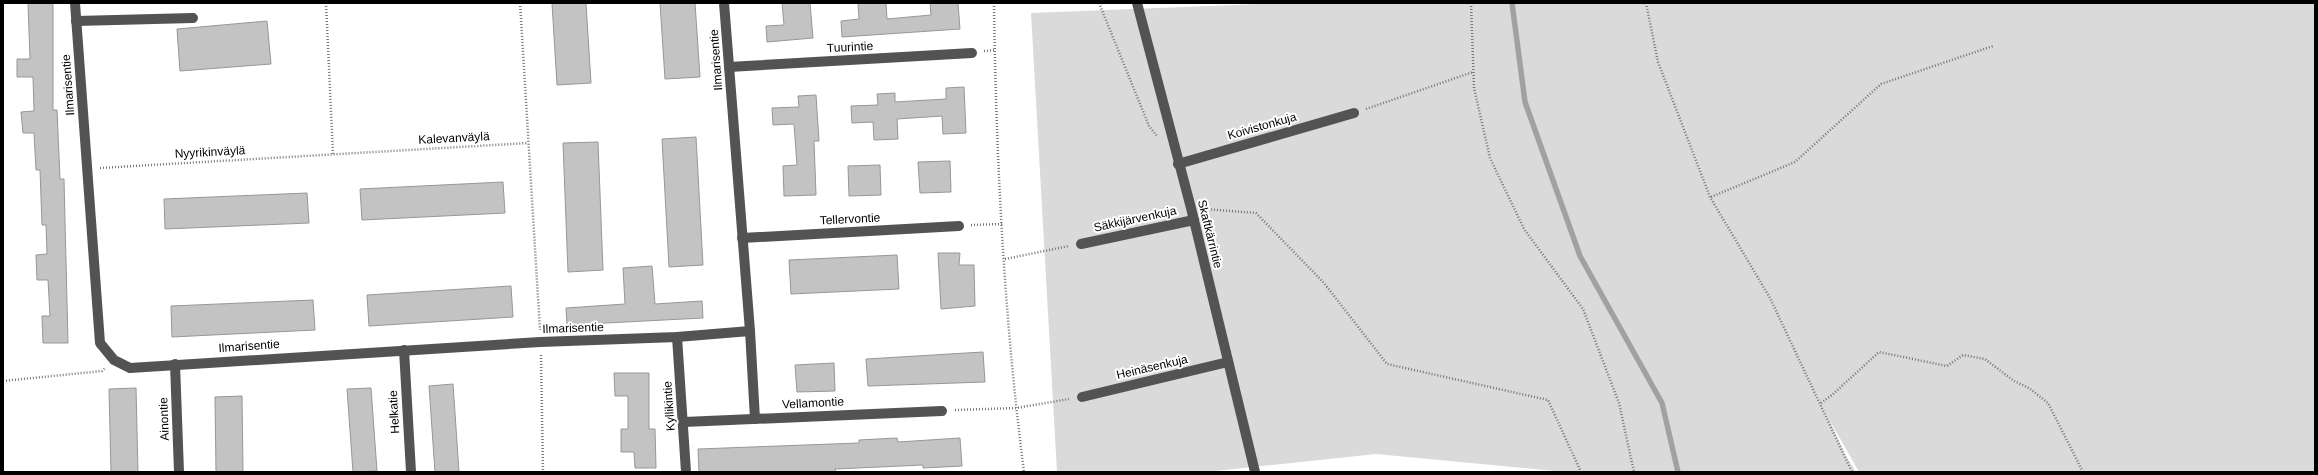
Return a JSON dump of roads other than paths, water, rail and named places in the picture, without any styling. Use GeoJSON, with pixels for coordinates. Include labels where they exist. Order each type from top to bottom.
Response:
{"type":"FeatureCollection","features":[{"type":"Feature","properties":{"kind":"street","name":"Ilmarisentie"},"geometry":{"type":"LineString","coordinates":[[75,3],[100,343],[114,360],[130,368],[404,350],[540,342],[677,337],[750,331]]}},
{"type":"Feature","properties":{"kind":"street","name":"Ilmarisentie"},"geometry":{"type":"LineString","coordinates":[[724,3],[750,331],[755,419]]}},
{"type":"Feature","properties":{"kind":"street","name":"Skaftkärrintie"},"geometry":{"type":"LineString","coordinates":[[1138,3],[1178,164],[1194,220],[1255,472]]}},
{"type":"Feature","properties":{"kind":"street"},"geometry":{"type":"LineString","coordinates":[[76,21],[193,18]]}},
{"type":"Feature","properties":{"kind":"street","name":"Tuurintie"},"geometry":{"type":"LineString","coordinates":[[729,66],[972,52]]}},
{"type":"Feature","properties":{"kind":"street","name":"Koivistonkuja"},"geometry":{"type":"LineString","coordinates":[[1178,164],[1354,113]]}},
{"type":"Feature","properties":{"kind":"street","name":"Säkkijärvenkuja"},"geometry":{"type":"LineString","coordinates":[[1081,244],[1194,220]]}},
{"type":"Feature","properties":{"kind":"street","name":"Tellervontie"},"geometry":{"type":"LineString","coordinates":[[742,238],[959,226]]}},
{"type":"Feature","properties":{"kind":"street","name":"Kyllikintie"},"geometry":{"type":"LineString","coordinates":[[677,337],[684,422],[686,472]]}},
{"type":"Feature","properties":{"kind":"street","name":"Helkatie"},"geometry":{"type":"LineString","coordinates":[[404,350],[411,472]]}},
{"type":"Feature","properties":{"kind":"street","name":"Heinäsenkuja"},"geometry":{"type":"LineString","coordinates":[[1082,397],[1228,362]]}},
{"type":"Feature","properties":{"kind":"street","name":"Ainontie"},"geometry":{"type":"LineString","coordinates":[[174,364],[179,472]]}},
{"type":"Feature","properties":{"kind":"street","name":"Vellamontie"},"geometry":{"type":"LineString","coordinates":[[684,422],[942,410]]}},
{"type":"Feature","properties":{"kind":"waterway"},"geometry":{"type":"LineString","coordinates":[[1512,3],[1525,102],[1580,256],[1662,403],[1678,472]]}}]}
